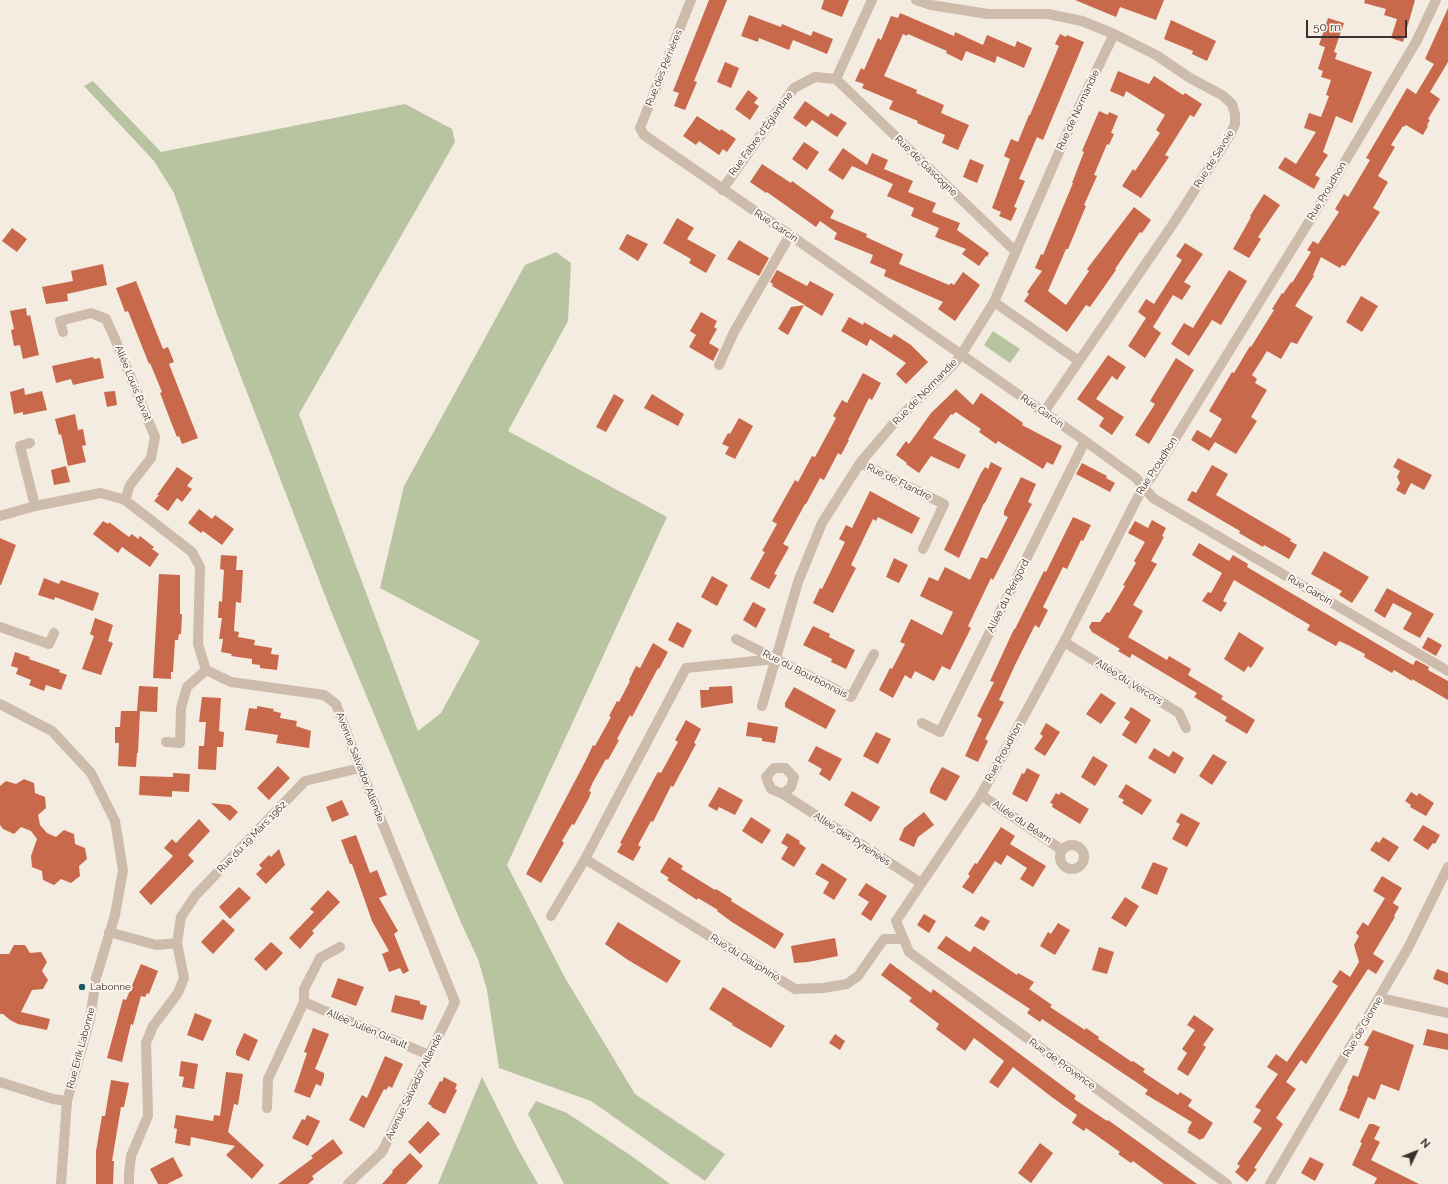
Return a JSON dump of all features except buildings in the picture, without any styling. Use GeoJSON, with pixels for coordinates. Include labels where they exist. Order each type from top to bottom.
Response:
{"type":"FeatureCollection","features":[{"type":"Feature","properties":{"kind":"street","name":"Rue des Pérrières"},"geometry":{"type":"LineString","coordinates":[[644,135],[640,128],[691,0]]}},
{"type":"Feature","properties":{"kind":"street"},"geometry":{"type":"LineString","coordinates":[[836,79],[872,0]]}},
{"type":"Feature","properties":{"kind":"street","name":"Rue de Savoie"},"geometry":{"type":"LineString","coordinates":[[916,0],[930,5],[988,14],[1048,14],[1082,21],[1114,34],[1156,55],[1190,78],[1222,95],[1232,104],[1235,114],[1235,124],[1230,135],[1173,224],[1044,412]]}},
{"type":"Feature","properties":{"kind":"street","name":"Rue Proudhon"},"geometry":{"type":"LineString","coordinates":[[903,939],[896,921],[981,795],[1064,642],[1143,487],[1155,471],[1318,207],[1416,42],[1436,0]]}},
{"type":"Feature","properties":{"kind":"street","name":"Rue de Normandie"},"geometry":{"type":"LineString","coordinates":[[762,706],[798,582],[822,523],[860,464],[894,423],[961,355],[994,302],[1075,115],[1114,34]]}},
{"type":"Feature","properties":{"kind":"street","name":"Rue Fabre d'Églantine"},"geometry":{"type":"LineString","coordinates":[[722,190],[794,88],[815,77],[836,79]]}},
{"type":"Feature","properties":{"kind":"street","name":"Rue de Gascogne"},"geometry":{"type":"LineString","coordinates":[[836,79],[1016,252]]}},
{"type":"Feature","properties":{"kind":"street","name":"Rue Garcin"},"geometry":{"type":"LineString","coordinates":[[644,135],[1085,441],[1136,478],[1153,498],[1448,671]]}},
{"type":"Feature","properties":{"kind":"street"},"geometry":{"type":"LineString","coordinates":[[719,365],[734,332],[790,235]]}},
{"type":"Feature","properties":{"kind":"street"},"geometry":{"type":"LineString","coordinates":[[994,302],[1079,360]]}},
{"type":"Feature","properties":{"kind":"street","name":"Allée Louis Buvat"},"geometry":{"type":"LineString","coordinates":[[63,332],[60,321],[91,313],[106,319],[155,437],[150,458],[130,486],[126,500]]}},
{"type":"Feature","properties":{"kind":"street","name":"Allée du Périgord"},"geometry":{"type":"LineString","coordinates":[[922,723],[940,732],[1085,441]]}},
{"type":"Feature","properties":{"kind":"street"},"geometry":{"type":"LineString","coordinates":[[30,443],[20,446],[35,506]]}},
{"type":"Feature","properties":{"kind":"street","name":"Rue de Flandre"},"geometry":{"type":"LineString","coordinates":[[860,464],[940,498],[944,504],[923,549]]}},
{"type":"Feature","properties":{"kind":"street"},"geometry":{"type":"LineString","coordinates":[[0,516],[35,506],[101,493],[126,500],[192,552],[200,567],[198,644],[206,670],[187,687],[181,708],[180,743],[166,742]]}},
{"type":"Feature","properties":{"kind":"street"},"geometry":{"type":"LineString","coordinates":[[0,627],[49,644],[54,633]]}},
{"type":"Feature","properties":{"kind":"street","name":"Rue du Bourbonnais"},"geometry":{"type":"LineString","coordinates":[[736,639],[851,697],[874,654]]}},
{"type":"Feature","properties":{"kind":"street","name":"Allée du Vercors"},"geometry":{"type":"LineString","coordinates":[[1064,642],[1179,713],[1186,728]]}},
{"type":"Feature","properties":{"kind":"street"},"geometry":{"type":"LineString","coordinates":[[551,916],[585,859],[686,668],[776,659]]}},
{"type":"Feature","properties":{"kind":"street","name":"Avenue Salvador Allende"},"geometry":{"type":"LineString","coordinates":[[206,670],[231,682],[324,695],[336,704],[360,768],[455,1002],[382,1152],[348,1184]]}},
{"type":"Feature","properties":{"kind":"street","name":"Rue Eirik Labonne"},"geometry":{"type":"LineString","coordinates":[[0,704],[52,731],[92,773],[115,821],[123,870],[115,915],[96,978],[90,1019],[67,1101],[61,1184]]}},
{"type":"Feature","properties":{"kind":"street","name":"Rue du 19 Mars 1962"},"geometry":{"type":"LineString","coordinates":[[176,943],[182,917],[195,896],[305,781],[360,768]]}},
{"type":"Feature","properties":{"kind":"street","name":"Allée des Pyrénées"},"geometry":{"type":"LineString","coordinates":[[783,794],[921,883]]}},
{"type":"Feature","properties":{"kind":"street","name":"Allée du Béarn"},"geometry":{"type":"LineString","coordinates":[[981,795],[1062,850]]}},
{"type":"Feature","properties":{"kind":"street","name":"Rue du Dauphiné"},"geometry":{"type":"LineString","coordinates":[[585,859],[795,989],[823,988],[847,984],[858,976],[884,939],[903,939]]}},
{"type":"Feature","properties":{"kind":"street","name":"Rue de Gionne"},"geometry":{"type":"LineString","coordinates":[[1270,1184],[1380,998],[1408,948],[1448,867]]}},
{"type":"Feature","properties":{"kind":"street"},"geometry":{"type":"LineString","coordinates":[[110,932],[156,945],[176,943],[184,978],[178,993],[153,1026],[146,1043],[148,1116],[131,1156],[129,1174],[130,1184]]}},
{"type":"Feature","properties":{"kind":"street","name":"Rue de Provence"},"geometry":{"type":"LineString","coordinates":[[903,939],[909,952],[1227,1184]]}},
{"type":"Feature","properties":{"kind":"street"},"geometry":{"type":"LineString","coordinates":[[267,1108],[268,1079],[304,1002],[304,989],[320,958],[340,947]]}},
{"type":"Feature","properties":{"kind":"street"},"geometry":{"type":"LineString","coordinates":[[1380,998],[1448,1013]]}},
{"type":"Feature","properties":{"kind":"street","name":"Allée Julien Girault"},"geometry":{"type":"LineString","coordinates":[[304,1002],[429,1055]]}},
{"type":"Feature","properties":{"kind":"street"},"geometry":{"type":"LineString","coordinates":[[0,1082],[53,1100],[67,1101]]}},
{"type":"Feature","properties":{"kind":"green space"},"geometry":{"type":"Polygon","coordinates":[[[93,81],[161,152],[405,104],[452,129],[455,142],[299,414],[418,731],[441,713],[480,641],[380,588],[404,486],[525,265],[556,252],[571,263],[568,321],[508,431],[667,517],[507,865],[565,978],[635,1094],[725,1154],[705,1181],[591,1101],[499,1068],[487,990],[478,959],[462,925],[331,611],[218,317],[174,193],[154,161],[84,86],[93,81]]]}},
{"type":"Feature","properties":{"kind":"green space"},"geometry":{"type":"Polygon","coordinates":[[[993,331],[1020,349],[1010,363],[984,345],[993,331]]]}},
{"type":"Feature","properties":{"kind":"green space"},"geometry":{"type":"Polygon","coordinates":[[[482,1077],[517,1147],[538,1184],[438,1184],[482,1077]]]}},
{"type":"Feature","properties":{"kind":"green space"},"geometry":{"type":"Polygon","coordinates":[[[536,1101],[567,1113],[633,1157],[670,1184],[564,1184],[528,1114],[536,1101]]]}},
{"type":"Feature","properties":{"kind":"place","name":"Labonne"},"geometry":{"type":"Point","coordinates":[82,987]}}]}
